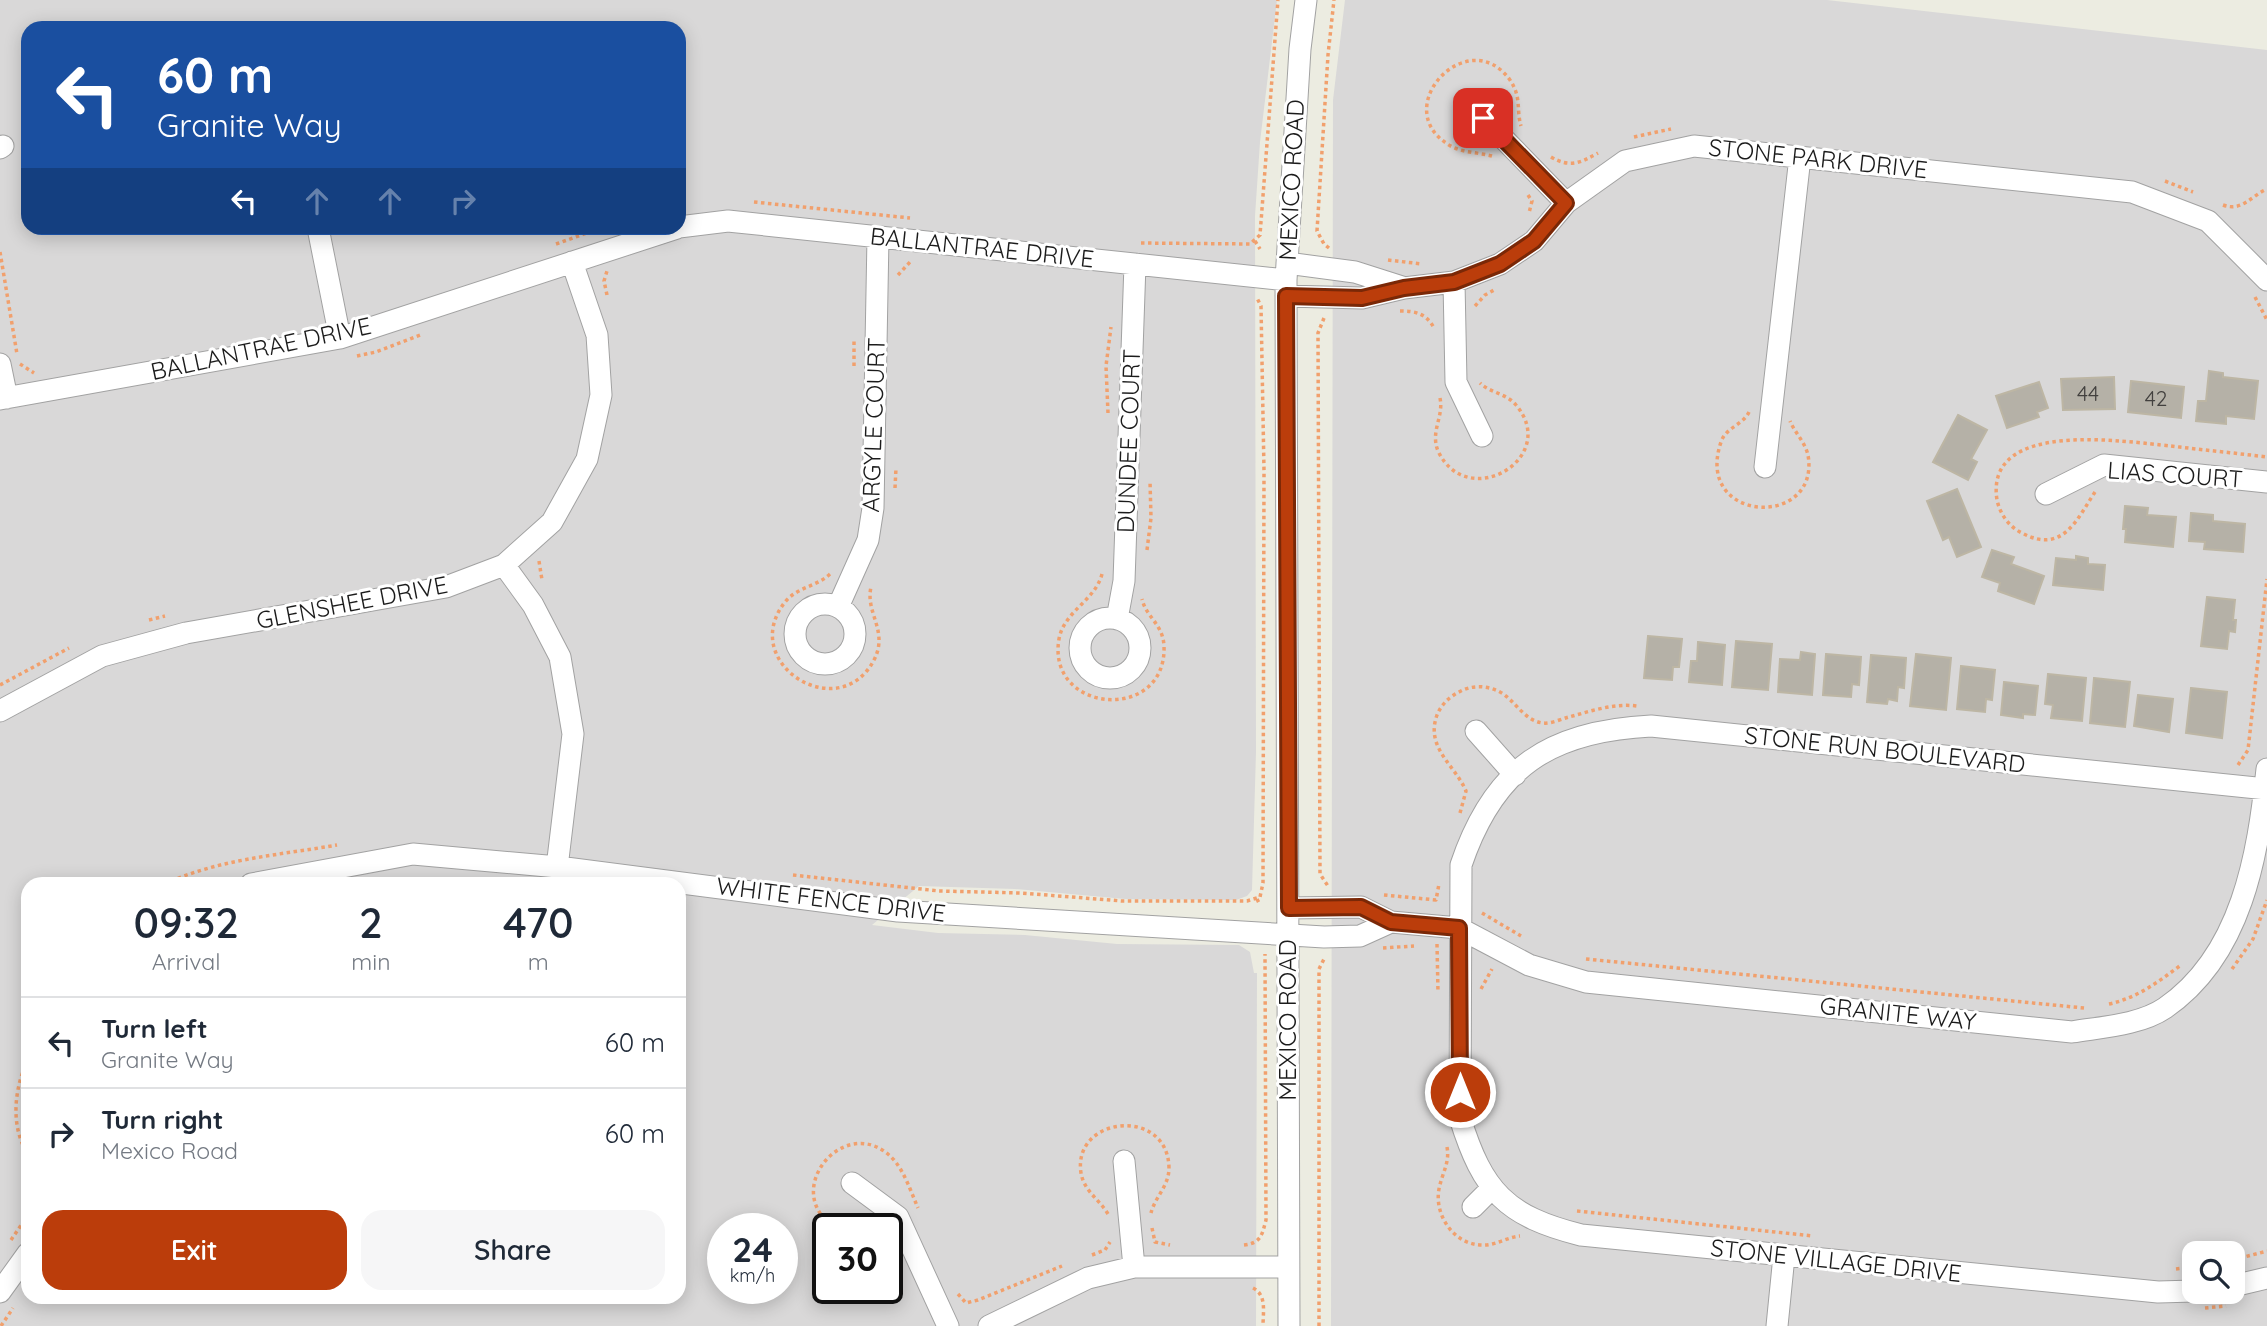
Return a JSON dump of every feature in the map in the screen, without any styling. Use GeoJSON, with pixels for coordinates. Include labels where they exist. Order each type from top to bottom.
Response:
{"type":"FeatureCollection","features":[{"type":"Feature","properties":{"kind":"street","name":"MEXICO ROAD"},"geometry":{"type":"LineString","coordinates":[[1289,1326],[1286,280],[1300,49],[1306,0]]}},
{"type":"Feature","properties":{"kind":"street"},"geometry":{"type":"LineString","coordinates":[[1466,100],[1566,203]]}},
{"type":"Feature","properties":{"kind":"street","name":"STONE PARK DRIVE"},"geometry":{"type":"LineString","coordinates":[[1286,280],[1362,298],[1404,288],[1454,282],[1500,264],[1534,241],[1566,203],[1625,161],[1694,146],[2132,192],[2208,221],[2260,272]]}},
{"type":"Feature","properties":{"kind":"street"},"geometry":{"type":"LineString","coordinates":[[1765,467],[1800,157]]}},
{"type":"Feature","properties":{"kind":"street","name":"BALLANTRAE DRIVE"},"geometry":{"type":"LineString","coordinates":[[686,226],[728,221],[1286,280]]}},
{"type":"Feature","properties":{"kind":"street"},"geometry":{"type":"LineString","coordinates":[[320,235],[344,348]]}},
{"type":"Feature","properties":{"kind":"street","name":"BALLANTRAE DRIVE"},"geometry":{"type":"LineString","coordinates":[[4,399],[344,348],[572,262],[654,235]]}},
{"type":"Feature","properties":{"kind":"street","name":"ARGYLE COURT"},"geometry":{"type":"LineString","coordinates":[[838,607],[868,540],[873,508],[878,237]]}},
{"type":"Feature","properties":{"kind":"street","name":"GLENSHEE DRIVE"},"geometry":{"type":"LineString","coordinates":[[0,711],[102,656],[186,633],[446,587],[504,565],[552,522],[587,459],[601,396],[597,335],[572,262]]}},
{"type":"Feature","properties":{"kind":"street","name":"DUNDEE COURT"},"geometry":{"type":"LineString","coordinates":[[1118,619],[1124,581],[1135,264]]}},
{"type":"Feature","properties":{"kind":"street","name":"STONE PARK DRIVE"},"geometry":{"type":"LineString","coordinates":[[1286,280],[1355,272],[1404,288]]}},
{"type":"Feature","properties":{"kind":"street"},"geometry":{"type":"LineString","coordinates":[[1454,282],[1456,382],[1482,436]]}},
{"type":"Feature","properties":{"kind":"street"},"geometry":{"type":"LineString","coordinates":[[0,364],[4,399]]}},
{"type":"Feature","properties":{"kind":"street","name":"LIAS COURT"},"geometry":{"type":"LineString","coordinates":[[2046,494],[2104,465],[2267,482]]}},
{"type":"Feature","properties":{"kind":"street"},"geometry":{"type":"LineString","coordinates":[[504,565],[533,605],[560,657],[573,734],[556,875]]}},
{"type":"Feature","properties":{"kind":"street","name":"STONE RUN BOULEVARD"},"geometry":{"type":"LineString","coordinates":[[1459,928],[1461,865],[1470,839],[1485,811],[1515,775],[1541,752],[1581,735],[1612,728],[1651,726],[2242,787],[2266,783]]}},
{"type":"Feature","properties":{"kind":"street"},"geometry":{"type":"LineString","coordinates":[[1476,731],[1515,775]]}},
{"type":"Feature","properties":{"kind":"street","name":"GRANITE WAY"},"geometry":{"type":"LineString","coordinates":[[1289,908],[1361,907],[1391,922],[1459,928],[1529,965],[1586,982],[2072,1032],[2120,1024],[2164,1009],[2187,989],[2216,956],[2245,898],[2266,783]]}},
{"type":"Feature","properties":{"kind":"street","name":"WHITE FENCE DRIVE"},"geometry":{"type":"LineString","coordinates":[[289,877],[413,854],[575,877]]}},
{"type":"Feature","properties":{"kind":"street","name":"WHITE FENCE DRIVE"},"geometry":{"type":"LineString","coordinates":[[686,889],[898,911],[1288,935]]}},
{"type":"Feature","properties":{"kind":"street","name":"GRANITE WAY"},"geometry":{"type":"LineString","coordinates":[[1288,935],[1360,936],[1391,922]]}},
{"type":"Feature","properties":{"kind":"street","name":"STONE VILLAGE DRIVE"},"geometry":{"type":"LineString","coordinates":[[1459,928],[1460,1118],[1471,1155],[1492,1188],[1510,1207],[1545,1226],[1581,1235],[2158,1292],[2182,1291]]}},
{"type":"Feature","properties":{"kind":"street"},"geometry":{"type":"LineString","coordinates":[[1124,1161],[1134,1267]]}},
{"type":"Feature","properties":{"kind":"street"},"geometry":{"type":"LineString","coordinates":[[852,1183],[898,1217],[948,1326]]}},
{"type":"Feature","properties":{"kind":"street"},"geometry":{"type":"LineString","coordinates":[[1473,1207],[1492,1188]]}},
{"type":"Feature","properties":{"kind":"street"},"geometry":{"type":"LineString","coordinates":[[1777,1326],[1784,1255]]}},
{"type":"Feature","properties":{"kind":"street"},"geometry":{"type":"LineString","coordinates":[[0,1292],[21,1263]]}},
{"type":"Feature","properties":{"kind":"street"},"geometry":{"type":"LineString","coordinates":[[989,1326],[1088,1278],[1134,1267],[1288,1267]]}},
{"type":"Feature","properties":{"kind":"street"},"geometry":{"type":"LineString","coordinates":[[2245,1283],[2267,1278]]}},
{"type":"Feature","properties":{"kind":"path"},"geometry":{"type":"LineString","coordinates":[[1243,244],[1255,241],[1261,229],[1278,0]]}},
{"type":"Feature","properties":{"kind":"path"},"geometry":{"type":"LineString","coordinates":[[1334,0],[1317,231],[1324,244],[1338,252]]}},
{"type":"Feature","properties":{"kind":"path"},"geometry":{"type":"LineString","coordinates":[[1527,218],[1532,201]]}},
{"type":"Feature","properties":{"kind":"path"},"geometry":{"type":"LineString","coordinates":[[549,247],[582,235]]}},
{"type":"Feature","properties":{"kind":"path"},"geometry":{"type":"LineString","coordinates":[[1255,241],[1260,249]]}},
{"type":"Feature","properties":{"kind":"path"},"geometry":{"type":"LineString","coordinates":[[0,252],[19,364],[34,373]]}},
{"type":"Feature","properties":{"kind":"path"},"geometry":{"type":"LineString","coordinates":[[897,279],[898,273],[912,260]]}},
{"type":"Feature","properties":{"kind":"path"},"geometry":{"type":"LineString","coordinates":[[1388,260],[1431,264]]}},
{"type":"Feature","properties":{"kind":"path"},"geometry":{"type":"LineString","coordinates":[[608,301],[604,281],[612,264]]}},
{"type":"Feature","properties":{"kind":"path"},"geometry":{"type":"LineString","coordinates":[[2260,272],[2267,320]]}},
{"type":"Feature","properties":{"kind":"path"},"geometry":{"type":"LineString","coordinates":[[1474,311],[1485,295],[1505,283]]}},
{"type":"Feature","properties":{"kind":"path"},"geometry":{"type":"LineString","coordinates":[[1250,292],[1260,301],[1261,306],[1265,471],[1263,883],[1260,897],[1257,899]]}},
{"type":"Feature","properties":{"kind":"path"},"geometry":{"type":"LineString","coordinates":[[1388,312],[1413,311],[1424,315],[1434,327],[1434,339]]}},
{"type":"Feature","properties":{"kind":"path"},"geometry":{"type":"LineString","coordinates":[[1326,314],[1320,323],[1318,347],[1320,874],[1328,886]]}},
{"type":"Feature","properties":{"kind":"path"},"geometry":{"type":"LineString","coordinates":[[344,348],[376,352],[425,334]]}},
{"type":"Feature","properties":{"kind":"path"},"geometry":{"type":"LineString","coordinates":[[854,338],[854,377]]}},
{"type":"Feature","properties":{"kind":"path"},"geometry":{"type":"LineString","coordinates":[[1440,395],[1435,441],[1450,467],[1479,479],[1490,478],[1509,470],[1522,454],[1527,434],[1526,424],[1517,406],[1500,393],[1484,387],[1476,374]]}},
{"type":"Feature","properties":{"kind":"path"},"geometry":{"type":"LineString","coordinates":[[895,464],[895,497]]}},
{"type":"Feature","properties":{"kind":"path"},"geometry":{"type":"LineString","coordinates":[[541,557],[538,564],[546,586]]}},
{"type":"Feature","properties":{"kind":"path"},"geometry":{"type":"LineString","coordinates":[[832,573],[823,581],[807,586],[787,599],[779,609],[773,632],[777,656],[783,666],[801,682],[812,687],[824,689],[848,684],[858,678],[874,659],[880,636],[869,596],[872,581]]}},
{"type":"Feature","properties":{"kind":"path"},"geometry":{"type":"LineString","coordinates":[[2242,787],[2243,772],[2238,765],[2248,750],[2267,579]]}},
{"type":"Feature","properties":{"kind":"path"},"geometry":{"type":"LineString","coordinates":[[142,622],[176,614]]}},
{"type":"Feature","properties":{"kind":"path"},"geometry":{"type":"LineString","coordinates":[[0,685],[76,645]]}},
{"type":"Feature","properties":{"kind":"path"},"geometry":{"type":"LineString","coordinates":[[1457,819],[1466,791],[1438,750],[1434,730],[1440,710],[1454,694],[1474,687],[1494,689],[1504,694],[1529,718],[1545,723],[1597,709],[1639,706]]}},
{"type":"Feature","properties":{"kind":"path"},"geometry":{"type":"LineString","coordinates":[[787,874],[939,891],[1021,893],[1122,901],[1257,899]]}},
{"type":"Feature","properties":{"kind":"path"},"geometry":{"type":"LineString","coordinates":[[1380,894],[1436,900],[1440,876]]}},
{"type":"Feature","properties":{"kind":"path"},"geometry":{"type":"LineString","coordinates":[[1257,899],[1260,905]]}},
{"type":"Feature","properties":{"kind":"path"},"geometry":{"type":"LineString","coordinates":[[1472,908],[1528,940]]}},
{"type":"Feature","properties":{"kind":"path"},"geometry":{"type":"LineString","coordinates":[[1381,949],[1418,946]]}},
{"type":"Feature","properties":{"kind":"path"},"geometry":{"type":"LineString","coordinates":[[1234,1245],[1255,1244],[1261,1238],[1266,1220],[1263,947]]}},
{"type":"Feature","properties":{"kind":"path"},"geometry":{"type":"LineString","coordinates":[[1428,948],[1438,952],[1438,1003]]}},
{"type":"Feature","properties":{"kind":"path"},"geometry":{"type":"LineString","coordinates":[[1319,1326],[1319,969],[1321,961],[1331,953]]}},
{"type":"Feature","properties":{"kind":"path"},"geometry":{"type":"LineString","coordinates":[[1574,958],[2042,1006],[2089,1008]]}},
{"type":"Feature","properties":{"kind":"path"},"geometry":{"type":"LineString","coordinates":[[2097,1007],[2122,1001],[2142,992],[2191,958]]}},
{"type":"Feature","properties":{"kind":"path"},"geometry":{"type":"LineString","coordinates":[[1479,992],[1492,969]]}},
{"type":"Feature","properties":{"kind":"path"},"geometry":{"type":"LineString","coordinates":[[21,1079],[16,1120],[21,1139]]}},
{"type":"Feature","properties":{"kind":"path"},"geometry":{"type":"LineString","coordinates":[[1110,1219],[1086,1187],[1081,1174],[1083,1154],[1102,1131],[1121,1125],[1132,1125],[1152,1134],[1165,1150],[1169,1172],[1150,1213],[1154,1242],[1174,1246]]}},
{"type":"Feature","properties":{"kind":"path"},"geometry":{"type":"LineString","coordinates":[[1447,1143],[1447,1167],[1438,1195],[1438,1206],[1448,1227],[1464,1240],[1485,1245],[1521,1236]]}},
{"type":"Feature","properties":{"kind":"path"},"geometry":{"type":"LineString","coordinates":[[820,1213],[814,1183],[823,1162],[840,1148],[851,1145],[874,1146],[892,1158],[921,1214]]}},
{"type":"Feature","properties":{"kind":"path"},"geometry":{"type":"LineString","coordinates":[[1568,1210],[1813,1236]]}},
{"type":"Feature","properties":{"kind":"path"},"geometry":{"type":"LineString","coordinates":[[7,1246],[21,1225]]}},
{"type":"Feature","properties":{"kind":"path"},"geometry":{"type":"LineString","coordinates":[[1080,1259],[1105,1250],[1111,1238]]}},
{"type":"Feature","properties":{"kind":"path"},"geometry":{"type":"LineString","coordinates":[[2245,1257],[2267,1251]]}},
{"type":"Feature","properties":{"kind":"path"},"geometry":{"type":"LineString","coordinates":[[953,1284],[965,1303],[996,1294],[1068,1264]]}},
{"type":"Feature","properties":{"kind":"path"},"geometry":{"type":"LineString","coordinates":[[2167,1270],[2182,1268]]}},
{"type":"Feature","properties":{"kind":"path"},"geometry":{"type":"LineString","coordinates":[[1248,1286],[1260,1292],[1263,1300],[1263,1326]]}},
{"type":"Feature","properties":{"kind":"shaded area"},"geometry":{"type":"Polygon","coordinates":[[[0,0],[1277,0],[1260,142],[1255,216],[1256,752],[1252,890],[1247,896],[1236,900],[1125,899],[1015,889],[919,886],[872,925],[938,933],[1025,935],[1117,944],[1239,945],[1250,952],[1254,973],[1257,973],[1256,1326],[0,1326],[0,0]]]}},
{"type":"Feature","properties":{"kind":"shaded area"},"geometry":{"type":"Polygon","coordinates":[[[1345,0],[1827,0],[2267,50],[2267,1326],[1331,1326],[1333,100],[1345,0]]]}},
{"type":"Feature","properties":{"kind":"building"},"geometry":{"type":"Polygon","coordinates":[[[2209,371],[2223,373],[2223,377],[2258,381],[2254,419],[2226,416],[2226,424],[2196,421],[2198,401],[2206,401],[2209,371]]]}},
{"type":"Feature","properties":{"kind":"building"},"geometry":{"type":"Polygon","coordinates":[[[2114,377],[2115,409],[2063,410],[2061,379],[2114,377]]]}},
{"type":"Feature","properties":{"kind":"building"},"geometry":{"type":"Polygon","coordinates":[[[2131,381],[2184,387],[2181,418],[2128,412],[2131,381]]]}},
{"type":"Feature","properties":{"kind":"building"},"geometry":{"type":"Polygon","coordinates":[[[2039,382],[2048,408],[2037,412],[2039,417],[2007,428],[1996,396],[2039,382]]]}},
{"type":"Feature","properties":{"kind":"building"},"geometry":{"type":"Polygon","coordinates":[[[1958,415],[1987,430],[1971,459],[1977,462],[1968,480],[1933,462],[1958,415]]]}},
{"type":"Feature","properties":{"kind":"building"},"geometry":{"type":"Polygon","coordinates":[[[1957,489],[1981,547],[1957,557],[1949,537],[1943,540],[1927,501],[1957,489]]]}},
{"type":"Feature","properties":{"kind":"building"},"geometry":{"type":"Polygon","coordinates":[[[2125,506],[2148,508],[2147,515],[2176,517],[2173,547],[2125,542],[2125,506]]]}},
{"type":"Feature","properties":{"kind":"building"},"geometry":{"type":"Polygon","coordinates":[[[2191,513],[2213,515],[2213,521],[2245,524],[2243,552],[2204,549],[2205,542],[2189,541],[2191,513]]]}},
{"type":"Feature","properties":{"kind":"building"},"geometry":{"type":"Polygon","coordinates":[[[1992,550],[2014,557],[2011,564],[2044,576],[2034,604],[1998,591],[2000,583],[1982,577],[1992,550]]]}},
{"type":"Feature","properties":{"kind":"building"},"geometry":{"type":"Polygon","coordinates":[[[2076,556],[2088,558],[2088,564],[2105,565],[2103,590],[2053,585],[2056,558],[2076,560],[2076,556]]]}},
{"type":"Feature","properties":{"kind":"building"},"geometry":{"type":"Polygon","coordinates":[[[2207,597],[2235,600],[2235,632],[2229,631],[2227,649],[2201,646],[2207,597]]]}},
{"type":"Feature","properties":{"kind":"building"},"geometry":{"type":"Polygon","coordinates":[[[1648,636],[1682,639],[1679,667],[1673,667],[1672,680],[1644,678],[1648,636]]]}},
{"type":"Feature","properties":{"kind":"building"},"geometry":{"type":"Polygon","coordinates":[[[1736,641],[1772,644],[1768,690],[1732,687],[1736,641]]]}},
{"type":"Feature","properties":{"kind":"building"},"geometry":{"type":"Polygon","coordinates":[[[1698,642],[1725,645],[1722,685],[1689,682],[1691,661],[1697,661],[1698,642]]]}},
{"type":"Feature","properties":{"kind":"building"},"geometry":{"type":"Polygon","coordinates":[[[1801,652],[1815,654],[1812,695],[1778,692],[1780,659],[1800,660],[1801,652]]]}},
{"type":"Feature","properties":{"kind":"building"},"geometry":{"type":"Polygon","coordinates":[[[1826,654],[1861,657],[1859,685],[1852,684],[1851,697],[1823,695],[1826,654]]]}},
{"type":"Feature","properties":{"kind":"building"},"geometry":{"type":"Polygon","coordinates":[[[1916,654],[1951,658],[1946,710],[1910,706],[1916,654]]]}},
{"type":"Feature","properties":{"kind":"building"},"geometry":{"type":"Polygon","coordinates":[[[1871,655],[1906,658],[1904,688],[1898,687],[1897,701],[1888,699],[1887,704],[1867,702],[1871,655]]]}},
{"type":"Feature","properties":{"kind":"building"},"geometry":{"type":"Polygon","coordinates":[[[1961,666],[1995,670],[1992,700],[1986,699],[1985,712],[1957,709],[1961,666]]]}},
{"type":"Feature","properties":{"kind":"building"},"geometry":{"type":"Polygon","coordinates":[[[2048,674],[2086,678],[2082,721],[2051,718],[2053,705],[2045,704],[2048,674]]]}},
{"type":"Feature","properties":{"kind":"building"},"geometry":{"type":"Polygon","coordinates":[[[2094,678],[2130,682],[2125,727],[2090,723],[2094,678]]]}},
{"type":"Feature","properties":{"kind":"building"},"geometry":{"type":"Polygon","coordinates":[[[2004,682],[2038,686],[2035,715],[2023,714],[2023,718],[2001,715],[2004,682]]]}},
{"type":"Feature","properties":{"kind":"building"},"geometry":{"type":"Polygon","coordinates":[[[2191,688],[2227,692],[2222,738],[2186,733],[2191,688]]]}},
{"type":"Feature","properties":{"kind":"building"},"geometry":{"type":"Polygon","coordinates":[[[2138,695],[2173,699],[2169,732],[2134,726],[2138,695]]]}},
{"type":"Feature","properties":{"kind":"route"},"geometry":{"type":"LineString","coordinates":[[1460,1092],[1459,928],[1391,922],[1361,907],[1289,908],[1286,296],[1362,298],[1404,288],[1454,282],[1500,264],[1534,241],[1566,203],[1483,118]]}}]}
